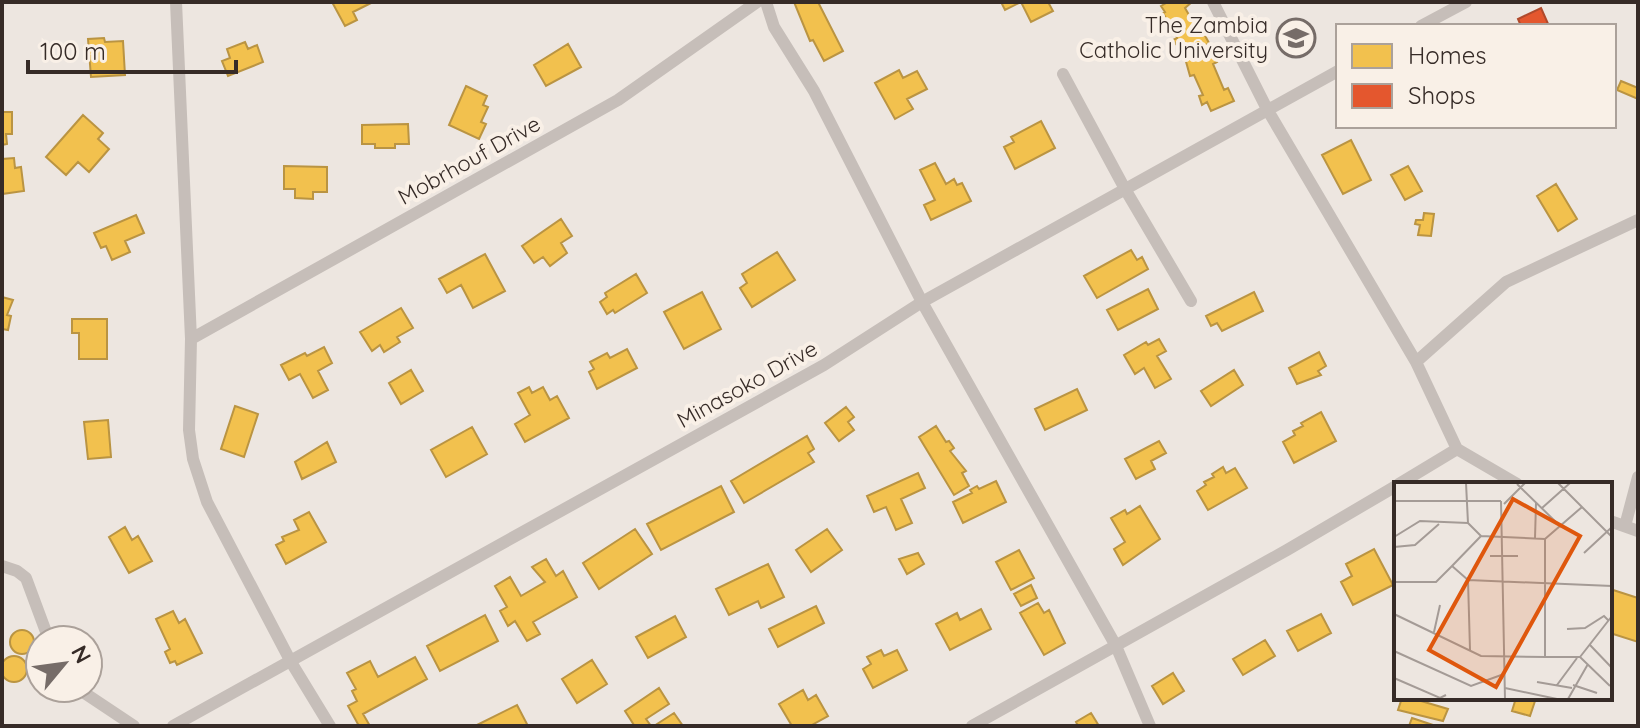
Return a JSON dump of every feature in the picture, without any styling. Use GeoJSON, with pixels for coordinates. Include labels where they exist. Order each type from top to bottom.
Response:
{"type":"FeatureCollection","features":[{"type":"Feature","properties":{"kind":"street"},"geometry":{"type":"LineString","coordinates":[[176,2],[191,339],[189,430],[199,482],[291,662],[330,726]]}},
{"type":"Feature","properties":{"kind":"street","name":"Mobrhouf Drive"},"geometry":{"type":"LineString","coordinates":[[191,339],[618,100],[757,2]]}},
{"type":"Feature","properties":{"kind":"street"},"geometry":{"type":"LineString","coordinates":[[766,2],[774,27],[814,91],[922,302],[1116,646],[1150,726]]}},
{"type":"Feature","properties":{"kind":"street"},"geometry":{"type":"LineString","coordinates":[[1213,2],[1267,109],[1416,362],[1457,449],[1514,482]]}},
{"type":"Feature","properties":{"kind":"street"},"geometry":{"type":"LineString","coordinates":[[1425,24],[1466,2]]}},
{"type":"Feature","properties":{"kind":"street","name":"Minasoko Drive"},"geometry":{"type":"LineString","coordinates":[[173,726],[824,365],[922,302],[1336,72]]}},
{"type":"Feature","properties":{"kind":"street"},"geometry":{"type":"LineString","coordinates":[[1063,74],[1125,189],[1191,301]]}},
{"type":"Feature","properties":{"kind":"street"},"geometry":{"type":"LineString","coordinates":[[1416,362],[1506,282],[1638,220]]}},
{"type":"Feature","properties":{"kind":"street"},"geometry":{"type":"LineString","coordinates":[[1402,482],[1457,449]]}},
{"type":"Feature","properties":{"kind":"street"},"geometry":{"type":"LineString","coordinates":[[1625,526],[1638,477]]}},
{"type":"Feature","properties":{"kind":"street"},"geometry":{"type":"LineString","coordinates":[[972,726],[1394,487]]}},
{"type":"Feature","properties":{"kind":"street"},"geometry":{"type":"LineString","coordinates":[[1612,522],[1638,531]]}},
{"type":"Feature","properties":{"kind":"street"},"geometry":{"type":"LineString","coordinates":[[2,566],[26,578],[43,624]]}},
{"type":"Feature","properties":{"kind":"street"},"geometry":{"type":"LineString","coordinates":[[101,704],[134,726]]}},
{"type":"Feature","properties":{"kind":"building: Homes"},"geometry":{"type":"Polygon","coordinates":[[[332,2],[373,2],[353,12],[357,20],[345,26],[332,2]]]}},
{"type":"Feature","properties":{"kind":"building: Homes"},"geometry":{"type":"Polygon","coordinates":[[[794,2],[818,2],[843,51],[824,61],[813,40],[810,41],[794,2]]]}},
{"type":"Feature","properties":{"kind":"building: Homes"},"geometry":{"type":"Polygon","coordinates":[[[1001,2],[1021,2],[1005,10],[1001,2]]]}},
{"type":"Feature","properties":{"kind":"building: Homes"},"geometry":{"type":"Polygon","coordinates":[[[1021,2],[1048,2],[1053,11],[1031,22],[1021,2]]]}},
{"type":"Feature","properties":{"kind":"building: Homes"},"geometry":{"type":"Polygon","coordinates":[[[1168,2],[1192,2],[1185,8],[1209,43],[1186,57],[1173,40],[1177,38],[1163,13],[1161,6],[1168,2]]]}},
{"type":"Feature","properties":{"kind":"building: Homes"},"geometry":{"type":"Polygon","coordinates":[[[104,38],[105,42],[123,41],[125,75],[91,77],[88,39],[104,38]]]}},
{"type":"Feature","properties":{"kind":"building: Homes"},"geometry":{"type":"Polygon","coordinates":[[[245,42],[248,49],[257,45],[263,62],[228,76],[222,61],[230,58],[227,49],[245,42]]]}},
{"type":"Feature","properties":{"kind":"building: Homes"},"geometry":{"type":"Polygon","coordinates":[[[568,44],[581,67],[546,86],[534,65],[568,44]]]}},
{"type":"Feature","properties":{"kind":"building: Homes"},"geometry":{"type":"Polygon","coordinates":[[[1211,47],[1217,62],[1213,64],[1224,90],[1228,88],[1234,101],[1211,111],[1207,102],[1202,105],[1199,96],[1203,95],[1194,75],[1190,76],[1185,58],[1211,47]]]}},
{"type":"Feature","properties":{"kind":"building: Homes"},"geometry":{"type":"Polygon","coordinates":[[[899,70],[903,78],[917,71],[927,89],[907,99],[913,109],[895,119],[875,83],[899,70]]]}},
{"type":"Feature","properties":{"kind":"building: Homes"},"geometry":{"type":"Polygon","coordinates":[[[1621,81],[1638,88],[1638,99],[1617,90],[1621,81]]]}},
{"type":"Feature","properties":{"kind":"building: Homes"},"geometry":{"type":"Polygon","coordinates":[[[466,86],[487,96],[483,105],[488,107],[481,122],[486,124],[479,139],[449,125],[466,86]]]}},
{"type":"Feature","properties":{"kind":"building: Homes"},"geometry":{"type":"Polygon","coordinates":[[[2,112],[12,112],[12,134],[6,134],[7,144],[2,145],[2,112]]]}},
{"type":"Feature","properties":{"kind":"building: Homes"},"geometry":{"type":"Polygon","coordinates":[[[83,115],[103,133],[98,139],[109,149],[89,172],[78,162],[66,175],[46,157],[83,115]]]}},
{"type":"Feature","properties":{"kind":"building: Homes"},"geometry":{"type":"Polygon","coordinates":[[[1041,121],[1055,148],[1015,169],[1004,147],[1014,142],[1011,137],[1041,121]]]}},
{"type":"Feature","properties":{"kind":"building: Homes"},"geometry":{"type":"Polygon","coordinates":[[[408,124],[409,144],[375,148],[375,144],[362,144],[362,125],[408,124]]]}},
{"type":"Feature","properties":{"kind":"building: Homes"},"geometry":{"type":"Polygon","coordinates":[[[1351,140],[1371,180],[1343,194],[1322,155],[1351,140]]]}},
{"type":"Feature","properties":{"kind":"building: Homes"},"geometry":{"type":"Polygon","coordinates":[[[14,158],[15,168],[21,167],[24,191],[2,194],[2,159],[14,158]]]}},
{"type":"Feature","properties":{"kind":"building: Homes"},"geometry":{"type":"Polygon","coordinates":[[[935,163],[946,184],[954,179],[957,185],[962,183],[971,201],[931,220],[924,205],[935,200],[920,170],[935,163]]]}},
{"type":"Feature","properties":{"kind":"building: Homes"},"geometry":{"type":"Polygon","coordinates":[[[284,166],[327,167],[327,192],[313,192],[313,199],[295,198],[295,189],[284,189],[284,166]]]}},
{"type":"Feature","properties":{"kind":"building: Homes"},"geometry":{"type":"Polygon","coordinates":[[[1408,166],[1422,191],[1405,200],[1391,175],[1408,166]]]}},
{"type":"Feature","properties":{"kind":"building: Homes"},"geometry":{"type":"Polygon","coordinates":[[[1556,184],[1577,219],[1558,231],[1537,196],[1556,184]]]}},
{"type":"Feature","properties":{"kind":"building: Homes"},"geometry":{"type":"Polygon","coordinates":[[[1424,213],[1434,214],[1431,236],[1418,235],[1420,225],[1415,224],[1416,220],[1423,220],[1424,213]]]}},
{"type":"Feature","properties":{"kind":"building: Homes"},"geometry":{"type":"Polygon","coordinates":[[[136,215],[144,233],[125,241],[130,252],[112,260],[106,246],[101,248],[94,233],[136,215]]]}},
{"type":"Feature","properties":{"kind":"building: Homes"},"geometry":{"type":"Polygon","coordinates":[[[561,219],[572,236],[561,243],[567,253],[550,266],[543,257],[534,263],[522,246],[561,219]]]}},
{"type":"Feature","properties":{"kind":"building: Homes"},"geometry":{"type":"Polygon","coordinates":[[[1131,250],[1137,260],[1142,257],[1148,269],[1097,298],[1084,276],[1131,250]]]}},
{"type":"Feature","properties":{"kind":"building: Homes"},"geometry":{"type":"Polygon","coordinates":[[[777,252],[795,280],[752,307],[740,288],[747,283],[742,274],[777,252]]]}},
{"type":"Feature","properties":{"kind":"building: Homes"},"geometry":{"type":"Polygon","coordinates":[[[485,254],[505,291],[473,308],[461,285],[447,293],[439,279],[485,254]]]}},
{"type":"Feature","properties":{"kind":"building: Homes"},"geometry":{"type":"Polygon","coordinates":[[[636,274],[647,293],[615,313],[613,310],[607,314],[600,302],[607,297],[605,293],[636,274]]]}},
{"type":"Feature","properties":{"kind":"building: Homes"},"geometry":{"type":"Polygon","coordinates":[[[1148,289],[1158,309],[1118,330],[1107,310],[1148,289]]]}},
{"type":"Feature","properties":{"kind":"building: Homes"},"geometry":{"type":"Polygon","coordinates":[[[702,292],[721,329],[684,349],[664,312],[702,292]]]}},
{"type":"Feature","properties":{"kind":"building: Homes"},"geometry":{"type":"Polygon","coordinates":[[[1254,292],[1263,311],[1222,331],[1217,323],[1211,326],[1206,316],[1254,292]]]}},
{"type":"Feature","properties":{"kind":"building: Homes"},"geometry":{"type":"Polygon","coordinates":[[[2,297],[13,300],[7,315],[11,316],[8,330],[2,329],[2,297]]]}},
{"type":"Feature","properties":{"kind":"building: Homes"},"geometry":{"type":"Polygon","coordinates":[[[401,308],[413,328],[397,337],[400,342],[384,352],[380,345],[372,351],[360,332],[401,308]]]}},
{"type":"Feature","properties":{"kind":"building: Homes"},"geometry":{"type":"Polygon","coordinates":[[[72,319],[107,319],[107,359],[79,359],[79,333],[72,333],[72,319]]]}},
{"type":"Feature","properties":{"kind":"building: Homes"},"geometry":{"type":"Polygon","coordinates":[[[1159,339],[1166,351],[1157,356],[1171,379],[1155,388],[1144,368],[1135,374],[1124,355],[1146,342],[1148,345],[1159,339]]]}},
{"type":"Feature","properties":{"kind":"building: Homes"},"geometry":{"type":"Polygon","coordinates":[[[324,347],[332,363],[318,371],[328,390],[313,398],[300,374],[289,380],[281,365],[324,347]]]}},
{"type":"Feature","properties":{"kind":"building: Homes"},"geometry":{"type":"Polygon","coordinates":[[[627,349],[637,368],[597,389],[589,372],[594,369],[590,362],[607,353],[610,358],[627,349]]]}},
{"type":"Feature","properties":{"kind":"building: Homes"},"geometry":{"type":"Polygon","coordinates":[[[1319,352],[1326,366],[1318,371],[1321,375],[1297,384],[1289,368],[1319,352]]]}},
{"type":"Feature","properties":{"kind":"building: Homes"},"geometry":{"type":"Polygon","coordinates":[[[411,370],[423,391],[401,404],[389,383],[411,370]]]}},
{"type":"Feature","properties":{"kind":"building: Homes"},"geometry":{"type":"Polygon","coordinates":[[[1234,370],[1243,385],[1211,406],[1201,391],[1234,370]]]}},
{"type":"Feature","properties":{"kind":"building: Homes"},"geometry":{"type":"Polygon","coordinates":[[[529,387],[532,393],[543,387],[550,400],[557,396],[569,418],[525,442],[515,424],[530,415],[518,393],[529,387]]]}},
{"type":"Feature","properties":{"kind":"building: Homes"},"geometry":{"type":"Polygon","coordinates":[[[1077,389],[1087,410],[1045,430],[1035,409],[1077,389]]]}},
{"type":"Feature","properties":{"kind":"building: Homes"},"geometry":{"type":"Polygon","coordinates":[[[235,406],[258,414],[244,457],[221,449],[235,406]]]}},
{"type":"Feature","properties":{"kind":"building: Homes"},"geometry":{"type":"Polygon","coordinates":[[[846,407],[854,417],[848,422],[854,430],[839,441],[825,423],[846,407]]]}},
{"type":"Feature","properties":{"kind":"building: Homes"},"geometry":{"type":"Polygon","coordinates":[[[1321,412],[1336,441],[1294,463],[1283,442],[1295,435],[1293,431],[1303,426],[1301,423],[1321,412]]]}},
{"type":"Feature","properties":{"kind":"building: Homes"},"geometry":{"type":"Polygon","coordinates":[[[108,420],[111,457],[88,459],[84,422],[108,420]]]}},
{"type":"Feature","properties":{"kind":"building: Homes"},"geometry":{"type":"Polygon","coordinates":[[[936,426],[954,448],[950,451],[966,471],[962,473],[969,486],[954,495],[919,437],[936,426]]]}},
{"type":"Feature","properties":{"kind":"building: Homes"},"geometry":{"type":"Polygon","coordinates":[[[472,427],[487,454],[446,477],[431,450],[472,427]]]}},
{"type":"Feature","properties":{"kind":"building: Homes"},"geometry":{"type":"Polygon","coordinates":[[[807,436],[814,449],[808,453],[814,462],[744,503],[731,481],[807,436]]]}},
{"type":"Feature","properties":{"kind":"building: Homes"},"geometry":{"type":"Polygon","coordinates":[[[1159,441],[1166,453],[1151,461],[1155,469],[1136,479],[1125,459],[1159,441]]]}},
{"type":"Feature","properties":{"kind":"building: Homes"},"geometry":{"type":"Polygon","coordinates":[[[327,442],[336,462],[302,479],[295,462],[327,442]]]}},
{"type":"Feature","properties":{"kind":"building: Homes"},"geometry":{"type":"Polygon","coordinates":[[[1223,467],[1226,473],[1235,468],[1247,488],[1208,510],[1197,491],[1223,467]]]}},
{"type":"Feature","properties":{"kind":"building: Homes"},"geometry":{"type":"Polygon","coordinates":[[[918,473],[925,488],[901,499],[912,523],[896,530],[886,507],[874,512],[867,496],[918,473]]]}},
{"type":"Feature","properties":{"kind":"building: Homes"},"geometry":{"type":"Polygon","coordinates":[[[996,481],[1006,502],[963,523],[953,502],[972,493],[970,490],[977,486],[979,489],[996,481]]]}},
{"type":"Feature","properties":{"kind":"building: Homes"},"geometry":{"type":"Polygon","coordinates":[[[721,486],[734,512],[661,550],[647,524],[721,486]]]}},
{"type":"Feature","properties":{"kind":"building: Homes"},"geometry":{"type":"Polygon","coordinates":[[[1140,506],[1160,539],[1123,565],[1114,549],[1125,542],[1111,518],[1125,510],[1127,514],[1140,506]]]}},
{"type":"Feature","properties":{"kind":"building: Homes"},"geometry":{"type":"Polygon","coordinates":[[[309,512],[326,542],[286,564],[276,545],[284,541],[282,537],[299,530],[294,520],[309,512]]]}},
{"type":"Feature","properties":{"kind":"building: Homes"},"geometry":{"type":"Polygon","coordinates":[[[125,527],[132,540],[138,536],[152,561],[129,573],[109,537],[125,527]]]}},
{"type":"Feature","properties":{"kind":"building: Homes"},"geometry":{"type":"Polygon","coordinates":[[[635,529],[652,554],[599,589],[583,563],[635,529]]]}},
{"type":"Feature","properties":{"kind":"building: Homes"},"geometry":{"type":"Polygon","coordinates":[[[827,529],[842,550],[811,572],[796,550],[827,529]]]}},
{"type":"Feature","properties":{"kind":"building: Homes"},"geometry":{"type":"Polygon","coordinates":[[[1374,549],[1393,585],[1353,605],[1341,582],[1352,576],[1346,564],[1374,549]]]}},
{"type":"Feature","properties":{"kind":"building: Homes"},"geometry":{"type":"Polygon","coordinates":[[[1019,550],[1034,578],[1011,590],[996,562],[1019,550]]]}},
{"type":"Feature","properties":{"kind":"building: Homes"},"geometry":{"type":"Polygon","coordinates":[[[918,553],[924,564],[907,574],[899,559],[918,553]]]}},
{"type":"Feature","properties":{"kind":"building: Homes"},"geometry":{"type":"Polygon","coordinates":[[[546,559],[556,576],[563,571],[577,597],[533,622],[540,634],[527,641],[515,621],[508,626],[500,611],[507,607],[495,586],[510,577],[521,596],[545,582],[532,567],[546,559]]]}},
{"type":"Feature","properties":{"kind":"building: Homes"},"geometry":{"type":"Polygon","coordinates":[[[768,564],[784,597],[761,608],[758,601],[729,615],[716,589],[768,564]]]}},
{"type":"Feature","properties":{"kind":"building: Homes"},"geometry":{"type":"Polygon","coordinates":[[[1031,585],[1037,598],[1021,606],[1014,594],[1031,585]]]}},
{"type":"Feature","properties":{"kind":"building: Homes"},"geometry":{"type":"Polygon","coordinates":[[[1612,590],[1638,598],[1638,642],[1612,634],[1612,590]]]}},
{"type":"Feature","properties":{"kind":"building: Homes"},"geometry":{"type":"Polygon","coordinates":[[[1038,603],[1044,613],[1049,610],[1065,643],[1044,655],[1020,613],[1038,603]]]}},
{"type":"Feature","properties":{"kind":"building: Homes"},"geometry":{"type":"Polygon","coordinates":[[[816,606],[824,623],[778,647],[769,629],[816,606]]]}},
{"type":"Feature","properties":{"kind":"building: Homes"},"geometry":{"type":"Polygon","coordinates":[[[981,609],[991,629],[950,650],[936,624],[957,613],[960,620],[981,609]]]}},
{"type":"Feature","properties":{"kind":"building: Homes"},"geometry":{"type":"Polygon","coordinates":[[[173,611],[179,623],[185,619],[202,653],[177,665],[175,661],[170,663],[165,652],[170,649],[156,619],[173,611]]]}},
{"type":"Feature","properties":{"kind":"building: Homes"},"geometry":{"type":"Polygon","coordinates":[[[1321,614],[1331,633],[1298,651],[1287,631],[1321,614]]]}},
{"type":"Feature","properties":{"kind":"building: Homes"},"geometry":{"type":"Polygon","coordinates":[[[485,615],[498,641],[440,671],[427,646],[485,615]]]}},
{"type":"Feature","properties":{"kind":"building: Homes"},"geometry":{"type":"Polygon","coordinates":[[[675,616],[686,637],[648,658],[636,637],[675,616]]]}},
{"type":"Feature","properties":{"kind":"building: Homes"},"geometry":{"type":"Polygon","coordinates":[[[22,630],[22,654],[11,647],[10,642],[17,631],[22,630]]]}},
{"type":"Feature","properties":{"kind":"building: Homes"},"geometry":{"type":"Polygon","coordinates":[[[1265,640],[1275,656],[1243,675],[1233,659],[1265,640]]]}},
{"type":"Feature","properties":{"kind":"building: Homes"},"geometry":{"type":"Polygon","coordinates":[[[881,650],[884,656],[897,650],[907,670],[873,688],[863,669],[871,664],[867,657],[881,650]]]}},
{"type":"Feature","properties":{"kind":"building: Homes"},"geometry":{"type":"Polygon","coordinates":[[[14,656],[23,660],[23,678],[14,682],[5,678],[1,669],[5,660],[14,656]]]}},
{"type":"Feature","properties":{"kind":"building: Homes"},"geometry":{"type":"Polygon","coordinates":[[[415,657],[427,679],[363,714],[370,726],[359,726],[348,706],[357,701],[352,691],[356,689],[347,673],[370,661],[378,677],[415,657]]]}},
{"type":"Feature","properties":{"kind":"building: Homes"},"geometry":{"type":"Polygon","coordinates":[[[592,660],[607,684],[577,703],[562,679],[592,660]]]}},
{"type":"Feature","properties":{"kind":"building: Homes"},"geometry":{"type":"Polygon","coordinates":[[[1173,673],[1184,691],[1163,704],[1152,686],[1173,673]]]}},
{"type":"Feature","properties":{"kind":"building: Homes"},"geometry":{"type":"Polygon","coordinates":[[[659,688],[669,704],[646,719],[651,726],[634,725],[625,711],[659,688]]]}},
{"type":"Feature","properties":{"kind":"building: Homes"},"geometry":{"type":"Polygon","coordinates":[[[803,690],[808,700],[816,695],[828,716],[810,726],[792,726],[779,704],[803,690]]]}},
{"type":"Feature","properties":{"kind":"building: Homes"},"geometry":{"type":"Polygon","coordinates":[[[1401,700],[1418,700],[1448,709],[1443,721],[1398,710],[1401,700]]]}},
{"type":"Feature","properties":{"kind":"building: Homes"},"geometry":{"type":"Polygon","coordinates":[[[1515,700],[1535,700],[1530,716],[1512,711],[1515,700]]]}},
{"type":"Feature","properties":{"kind":"building: Homes"},"geometry":{"type":"Polygon","coordinates":[[[517,705],[528,726],[475,726],[517,705]]]}},
{"type":"Feature","properties":{"kind":"building: Homes"},"geometry":{"type":"Polygon","coordinates":[[[674,713],[683,726],[654,726],[674,713]]]}},
{"type":"Feature","properties":{"kind":"building: Homes"},"geometry":{"type":"Polygon","coordinates":[[[1091,713],[1099,726],[1078,726],[1076,722],[1091,713]]]}},
{"type":"Feature","properties":{"kind":"building: Homes"},"geometry":{"type":"Polygon","coordinates":[[[1412,718],[1436,726],[1409,726],[1412,718]]]}},
{"type":"Feature","properties":{"kind":"building: Shops"},"geometry":{"type":"Polygon","coordinates":[[[1541,8],[1548,24],[1520,24],[1518,19],[1541,8]]]}},
{"type":"Feature","properties":{"kind":"place","name":"The Zambia Catholic University"},"geometry":{"type":"Point","coordinates":[1296,38]}}]}
